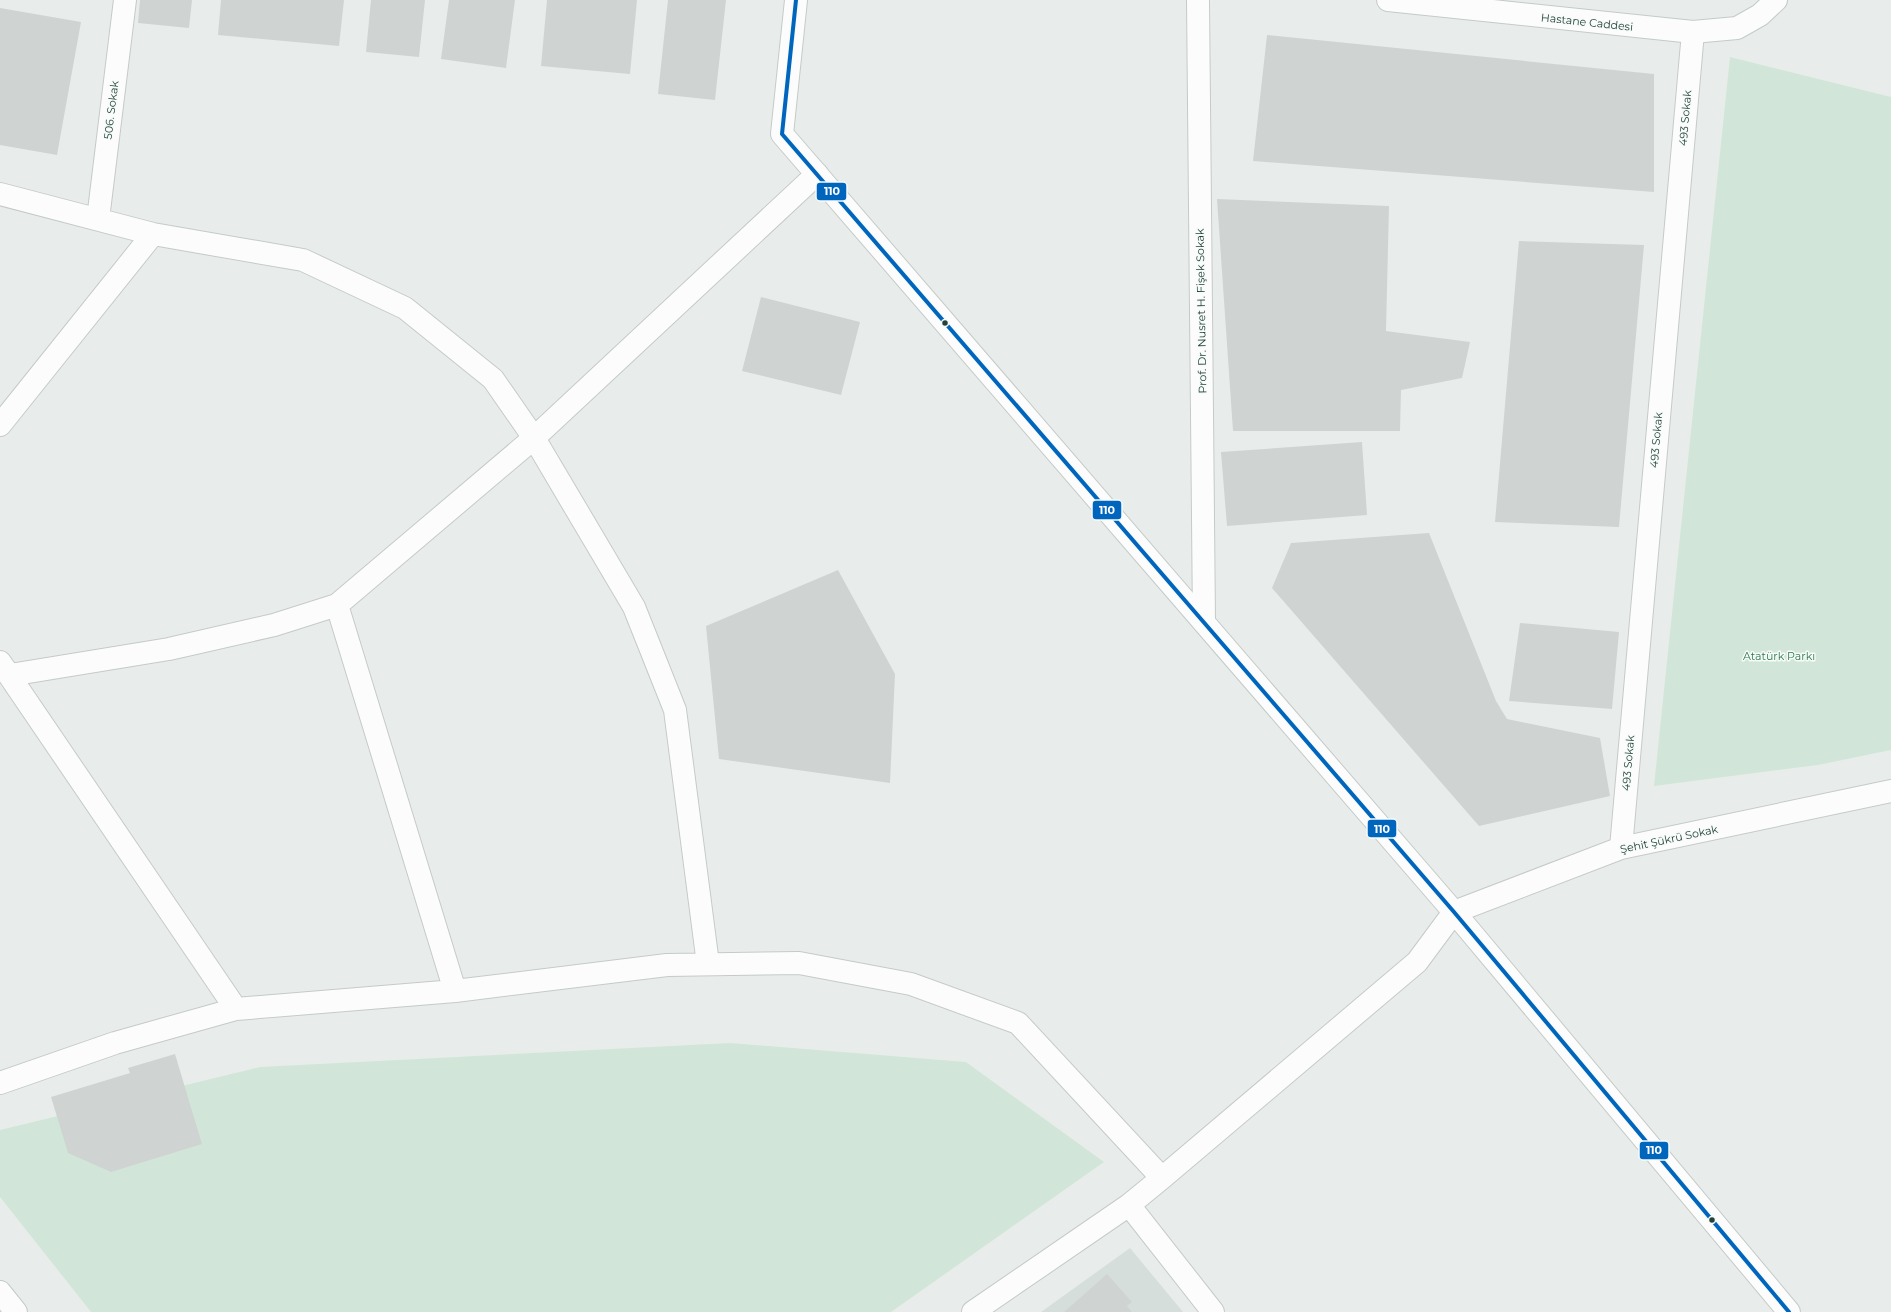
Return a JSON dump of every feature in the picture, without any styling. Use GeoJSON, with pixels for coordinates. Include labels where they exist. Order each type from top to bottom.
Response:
{"type":"FeatureCollection","features":[{"type":"Feature","properties":{"kind":"street","name":"506. Sokak"},"geometry":{"type":"LineString","coordinates":[[98,219],[125,0]]}},
{"type":"Feature","properties":{"kind":"street"},"geometry":{"type":"LineString","coordinates":[[796,0],[782,134],[1454,912],[1789,1312]]}},
{"type":"Feature","properties":{"kind":"street","name":"Prof. Dr. Nusret H. Fişek Sokak"},"geometry":{"type":"LineString","coordinates":[[1198,0],[1204,622]]}},
{"type":"Feature","properties":{"kind":"street","name":"Hastane Caddesi"},"geometry":{"type":"LineString","coordinates":[[1388,0],[1693,32],[1737,28],[1760,15],[1776,0]]}},
{"type":"Feature","properties":{"kind":"street","name":"493 Sokak"},"geometry":{"type":"LineString","coordinates":[[1621,848],[1693,32]]}},
{"type":"Feature","properties":{"kind":"street"},"geometry":{"type":"LineString","coordinates":[[236,1009],[5,668],[176,647],[274,625],[337,605],[534,438],[817,174]]}},
{"type":"Feature","properties":{"kind":"street"},"geometry":{"type":"LineString","coordinates":[[0,194],[153,234],[303,260],[405,308],[493,379],[534,438],[634,607],[675,710],[708,964]]}},
{"type":"Feature","properties":{"kind":"street"},"geometry":{"type":"LineString","coordinates":[[0,425],[153,234]]}},
{"type":"Feature","properties":{"kind":"street"},"geometry":{"type":"LineString","coordinates":[[337,605],[455,991]]}},
{"type":"Feature","properties":{"kind":"street","name":"Şehit Şükrü Sokak"},"geometry":{"type":"LineString","coordinates":[[1454,912],[1621,848],[1891,791]]}},
{"type":"Feature","properties":{"kind":"street"},"geometry":{"type":"LineString","coordinates":[[973,1312],[1129,1205],[1162,1178],[1417,962],[1454,912]]}},
{"type":"Feature","properties":{"kind":"street"},"geometry":{"type":"LineString","coordinates":[[0,1083],[115,1043],[236,1009],[455,991],[667,965],[799,963],[911,984],[1018,1023],[1162,1178]]}},
{"type":"Feature","properties":{"kind":"street"},"geometry":{"type":"LineString","coordinates":[[1129,1205],[1213,1312]]}},
{"type":"Feature","properties":{"kind":"street"},"geometry":{"type":"LineString","coordinates":[[0,1292],[16,1312]]}},
{"type":"Feature","properties":{"kind":"shaded area"},"geometry":{"type":"Polygon","coordinates":[[[1130,1248],[1183,1312],[1041,1312],[1130,1248]]]}},
{"type":"Feature","properties":{"kind":"green space","name":"Atatürk Parkı"},"geometry":{"type":"Polygon","coordinates":[[[1730,57],[1891,97],[1891,750],[1818,765],[1654,786],[1730,57]]]}},
{"type":"Feature","properties":{"kind":"green space"},"geometry":{"type":"Polygon","coordinates":[[[730,1043],[966,1062],[1104,1162],[891,1312],[91,1312],[0,1197],[0,1130],[260,1067],[730,1043]]]}},
{"type":"Feature","properties":{"kind":"building"},"geometry":{"type":"Polygon","coordinates":[[[140,0],[192,0],[189,28],[138,23],[140,0]]]}},
{"type":"Feature","properties":{"kind":"building"},"geometry":{"type":"Polygon","coordinates":[[[221,0],[344,0],[339,46],[218,35],[221,0]]]}},
{"type":"Feature","properties":{"kind":"building"},"geometry":{"type":"Polygon","coordinates":[[[371,0],[425,0],[419,57],[366,52],[371,0]]]}},
{"type":"Feature","properties":{"kind":"building"},"geometry":{"type":"Polygon","coordinates":[[[449,0],[515,0],[506,68],[441,59],[449,0]]]}},
{"type":"Feature","properties":{"kind":"building"},"geometry":{"type":"Polygon","coordinates":[[[547,0],[637,0],[630,74],[541,66],[547,0]]]}},
{"type":"Feature","properties":{"kind":"building"},"geometry":{"type":"Polygon","coordinates":[[[668,0],[726,0],[715,100],[658,94],[668,0]]]}},
{"type":"Feature","properties":{"kind":"building"},"geometry":{"type":"Polygon","coordinates":[[[0,8],[81,22],[57,155],[0,145],[0,8]]]}},
{"type":"Feature","properties":{"kind":"building"},"geometry":{"type":"Polygon","coordinates":[[[1267,35],[1654,74],[1654,192],[1253,161],[1267,35]]]}},
{"type":"Feature","properties":{"kind":"building"},"geometry":{"type":"Polygon","coordinates":[[[1217,199],[1389,206],[1386,331],[1470,342],[1462,378],[1401,390],[1400,431],[1233,431],[1217,199]]]}},
{"type":"Feature","properties":{"kind":"building"},"geometry":{"type":"Polygon","coordinates":[[[1519,241],[1644,245],[1619,527],[1495,522],[1519,241]]]}},
{"type":"Feature","properties":{"kind":"building"},"geometry":{"type":"Polygon","coordinates":[[[761,297],[860,322],[841,395],[742,371],[761,297]]]}},
{"type":"Feature","properties":{"kind":"building"},"geometry":{"type":"Polygon","coordinates":[[[1362,442],[1367,515],[1227,526],[1221,452],[1362,442]]]}},
{"type":"Feature","properties":{"kind":"building"},"geometry":{"type":"Polygon","coordinates":[[[1429,533],[1496,701],[1507,719],[1600,738],[1610,796],[1479,826],[1272,588],[1291,543],[1429,533]]]}},
{"type":"Feature","properties":{"kind":"building"},"geometry":{"type":"Polygon","coordinates":[[[838,570],[895,674],[890,783],[719,759],[706,626],[838,570]]]}},
{"type":"Feature","properties":{"kind":"building"},"geometry":{"type":"Polygon","coordinates":[[[1520,623],[1619,632],[1612,709],[1509,701],[1520,623]]]}},
{"type":"Feature","properties":{"kind":"building"},"geometry":{"type":"Polygon","coordinates":[[[175,1054],[202,1144],[111,1172],[68,1153],[51,1097],[130,1073],[128,1068],[175,1054]]]}},
{"type":"Feature","properties":{"kind":"building"},"geometry":{"type":"Polygon","coordinates":[[[1107,1274],[1132,1302],[1127,1306],[1132,1312],[1064,1312],[1107,1274]]]}},
{"type":"Feature","properties":{"kind":"transit line","name":"110"},"geometry":{"type":"LineString","coordinates":[[796,0],[782,134],[1454,912],[1789,1312]]}}]}
